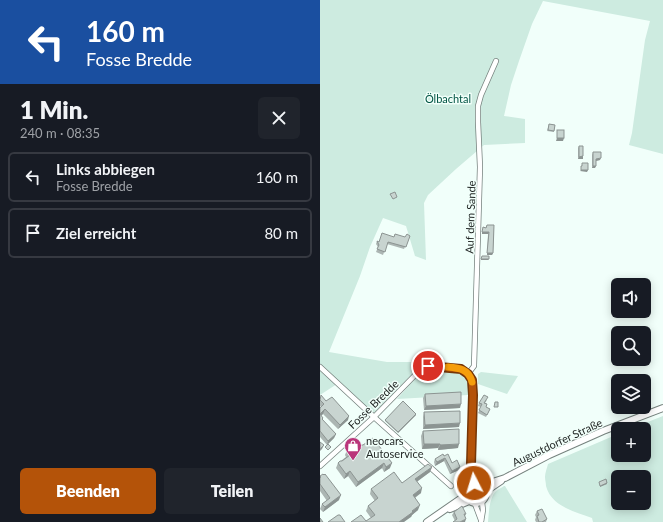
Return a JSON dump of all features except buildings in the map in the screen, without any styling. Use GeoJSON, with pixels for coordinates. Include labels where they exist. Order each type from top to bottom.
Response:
{"type":"FeatureCollection","features":[{"type":"Feature","properties":{"kind":"main road","name":"Augustdorfer Straße"},"geometry":{"type":"LineString","coordinates":[[479,486],[503,480],[549,454],[663,408]]}},
{"type":"Feature","properties":{"kind":"main road"},"geometry":{"type":"LineString","coordinates":[[479,486],[486,497],[479,503],[467,498],[466,489],[479,486]]}},
{"type":"Feature","properties":{"kind":"main road"},"geometry":{"type":"LineString","coordinates":[[427,522],[467,498]]}},
{"type":"Feature","properties":{"kind":"street","name":"Auf dem Sande"},"geometry":{"type":"LineString","coordinates":[[468,374],[474,366],[480,167],[478,106],[481,95],[496,61]]}},
{"type":"Feature","properties":{"kind":"street","name":"Fosse Bredde"},"geometry":{"type":"LineString","coordinates":[[320,466],[374,417],[422,368],[428,366],[461,369],[468,374]]}},
{"type":"Feature","properties":{"kind":"street"},"geometry":{"type":"LineString","coordinates":[[320,367],[451,486]]}},
{"type":"Feature","properties":{"kind":"street"},"geometry":{"type":"LineString","coordinates":[[468,374],[472,380],[473,395],[471,464],[479,486]]}},
{"type":"Feature","properties":{"kind":"street"},"geometry":{"type":"LineString","coordinates":[[479,503],[481,521]]}},
{"type":"Feature","properties":{"kind":"green space","name":"Ölbachtal"},"geometry":{"type":"Polygon","coordinates":[[[320,0],[663,0],[663,154],[629,145],[645,40],[650,21],[543,1],[532,24],[519,61],[511,85],[504,116],[525,119],[525,143],[484,145],[428,195],[424,203],[426,260],[415,256],[406,226],[383,218],[370,247],[360,276],[329,352],[387,362],[429,362],[420,366],[375,412],[371,413],[337,384],[320,395],[320,0]]]}},
{"type":"Feature","properties":{"kind":"green space"},"geometry":{"type":"Polygon","coordinates":[[[432,369],[454,370],[461,372],[470,382],[469,426],[468,395],[397,399],[422,373],[432,369]]]}},
{"type":"Feature","properties":{"kind":"green space"},"geometry":{"type":"Polygon","coordinates":[[[481,372],[518,376],[507,394],[478,384],[478,374],[481,372]]]}},
{"type":"Feature","properties":{"kind":"green space"},"geometry":{"type":"Polygon","coordinates":[[[663,416],[663,522],[593,522],[592,518],[564,507],[553,499],[546,486],[545,475],[548,464],[611,437],[611,462],[651,462],[651,422],[648,422],[663,416]]]}},
{"type":"Feature","properties":{"kind":"green space"},"geometry":{"type":"Polygon","coordinates":[[[504,486],[527,522],[488,522],[492,498],[496,491],[504,486]]]}},
{"type":"Feature","properties":{"kind":"slow traffic"},"geometry":{"type":"LineString","coordinates":[[448,367],[461,369],[468,374],[472,382]]}},
{"type":"Feature","properties":{"kind":"place","name":"neocars Autoservice"},"geometry":{"type":"Point","coordinates":[353,461]}},
{"type":"Feature","properties":{"kind":"route"},"geometry":{"type":"LineString","coordinates":[[428,366],[461,369],[468,374],[472,380],[471,464],[477,483],[474,483]]}}]}
